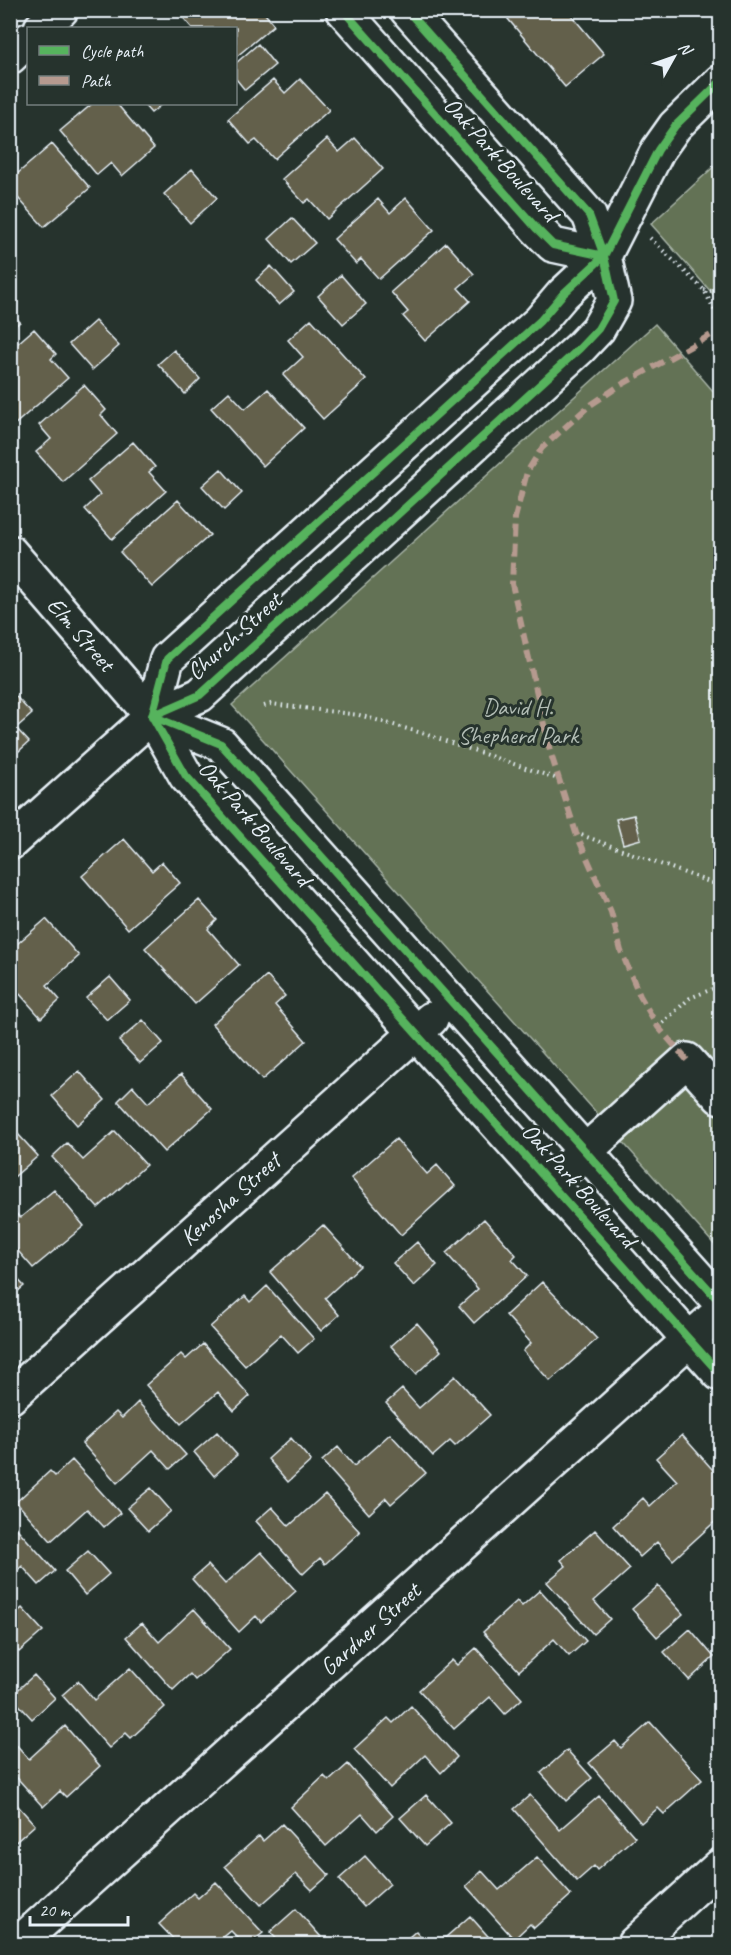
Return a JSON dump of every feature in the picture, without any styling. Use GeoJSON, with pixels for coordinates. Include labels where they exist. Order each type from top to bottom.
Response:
{"type":"FeatureCollection","features":[{"type":"Feature","properties":{"kind":"street"},"geometry":{"type":"LineString","coordinates":[[42,27],[61,10]]}},
{"type":"Feature","properties":{"kind":"street","name":"Oak Park Boulevard"},"geometry":{"type":"LineString","coordinates":[[343,10],[553,245],[604,256]]}},
{"type":"Feature","properties":{"kind":"street","name":"Oak Park Boulevard"},"geometry":{"type":"LineString","coordinates":[[407,10],[589,215],[604,256]]}},
{"type":"Feature","properties":{"kind":"street"},"geometry":{"type":"LineString","coordinates":[[10,57],[27,41]]}},
{"type":"Feature","properties":{"kind":"street","name":"Church Street"},"geometry":{"type":"LineString","coordinates":[[152,716],[167,659],[298,542],[435,413],[540,321],[563,294],[604,256],[658,150],[694,105],[720,82]]}},
{"type":"Feature","properties":{"kind":"street","name":"Church Street"},"geometry":{"type":"LineString","coordinates":[[10,843],[152,716],[200,694],[580,348],[598,329],[614,301],[604,256]]}},
{"type":"Feature","properties":{"kind":"street"},"geometry":{"type":"LineString","coordinates":[[435,413],[468,449]]}},
{"type":"Feature","properties":{"kind":"street"},"geometry":{"type":"LineString","coordinates":[[298,542],[331,576]]}},
{"type":"Feature","properties":{"kind":"street","name":"Elm Street"},"geometry":{"type":"LineString","coordinates":[[10,552],[152,716]]}},
{"type":"Feature","properties":{"kind":"street","name":"Oak Park Boulevard"},"geometry":{"type":"LineString","coordinates":[[152,716],[221,744],[720,1302]]}},
{"type":"Feature","properties":{"kind":"street","name":"Oak Park Boulevard"},"geometry":{"type":"LineString","coordinates":[[152,716],[186,776],[720,1374]]}},
{"type":"Feature","properties":{"kind":"street","name":"Kenosha Street"},"geometry":{"type":"LineString","coordinates":[[10,1397],[450,1002]]}},
{"type":"Feature","properties":{"kind":"street"},"geometry":{"type":"LineString","coordinates":[[550,1182],[687,1060],[720,1097]]}},
{"type":"Feature","properties":{"kind":"street","name":"Gardner Street"},"geometry":{"type":"LineString","coordinates":[[18,1944],[720,1312]]}},
{"type":"Feature","properties":{"kind":"street"},"geometry":{"type":"LineString","coordinates":[[634,1944],[720,1866]]}},
{"type":"Feature","properties":{"kind":"path"},"geometry":{"type":"LineString","coordinates":[[650,238],[704,290],[720,321]]}},
{"type":"Feature","properties":{"kind":"path"},"geometry":{"type":"LineString","coordinates":[[704,290],[720,292]]}},
{"type":"Feature","properties":{"kind":"path"},"geometry":{"type":"LineString","coordinates":[[264,706],[271,704],[359,716],[425,734],[558,779]]}},
{"type":"Feature","properties":{"kind":"path"},"geometry":{"type":"LineString","coordinates":[[576,832],[720,886]]}},
{"type":"Feature","properties":{"kind":"path"},"geometry":{"type":"LineString","coordinates":[[658,1027],[690,998],[720,986]]}},
{"type":"Feature","properties":{"kind":"green space"},"geometry":{"type":"Polygon","coordinates":[[[720,161],[720,302],[651,224],[720,161]]]}},
{"type":"Feature","properties":{"kind":"green space","name":"David H. Shepherd Park"},"geometry":{"type":"Polygon","coordinates":[[[655,324],[720,399],[720,1251],[232,705],[655,324]]]}},
{"type":"Feature","properties":{"kind":"building"},"geometry":{"type":"Polygon","coordinates":[[[186,10],[262,10],[274,25],[237,56],[237,27],[191,27],[181,15],[186,10]]]}},
{"type":"Feature","properties":{"kind":"building"},"geometry":{"type":"Polygon","coordinates":[[[518,10],[567,10],[604,54],[565,87],[508,19],[518,10]]]}},
{"type":"Feature","properties":{"kind":"building"},"geometry":{"type":"Polygon","coordinates":[[[258,44],[275,65],[245,90],[237,80],[237,62],[258,44]]]}},
{"type":"Feature","properties":{"kind":"building"},"geometry":{"type":"Polygon","coordinates":[[[300,79],[329,110],[274,159],[256,140],[250,144],[228,119],[273,80],[285,93],[300,79]]]}},
{"type":"Feature","properties":{"kind":"building"},"geometry":{"type":"Polygon","coordinates":[[[91,105],[118,105],[154,148],[122,176],[111,163],[97,175],[60,131],[91,105]]]}},
{"type":"Feature","properties":{"kind":"building"},"geometry":{"type":"Polygon","coordinates":[[[144,105],[161,105],[151,113],[144,105]]]}},
{"type":"Feature","properties":{"kind":"building"},"geometry":{"type":"Polygon","coordinates":[[[355,138],[383,169],[327,219],[309,199],[304,203],[282,179],[327,139],[339,152],[355,138]]]}},
{"type":"Feature","properties":{"kind":"building"},"geometry":{"type":"Polygon","coordinates":[[[52,144],[90,188],[44,227],[10,189],[10,180],[52,144]]]}},
{"type":"Feature","properties":{"kind":"building"},"geometry":{"type":"Polygon","coordinates":[[[192,169],[217,198],[190,223],[164,194],[192,169]]]}},
{"type":"Feature","properties":{"kind":"building"},"geometry":{"type":"Polygon","coordinates":[[[406,198],[434,230],[379,279],[361,259],[356,264],[334,239],[378,199],[390,213],[406,198]]]}},
{"type":"Feature","properties":{"kind":"building"},"geometry":{"type":"Polygon","coordinates":[[[292,218],[315,243],[291,264],[269,239],[292,218]]]}},
{"type":"Feature","properties":{"kind":"building"},"geometry":{"type":"Polygon","coordinates":[[[446,243],[474,274],[458,288],[470,301],[425,341],[403,316],[408,312],[391,292],[446,243]]]}},
{"type":"Feature","properties":{"kind":"building"},"geometry":{"type":"Polygon","coordinates":[[[271,266],[294,292],[279,305],[256,280],[271,266]]]}},
{"type":"Feature","properties":{"kind":"building"},"geometry":{"type":"Polygon","coordinates":[[[341,275],[366,304],[343,324],[318,296],[341,275]]]}},
{"type":"Feature","properties":{"kind":"building"},"geometry":{"type":"Polygon","coordinates":[[[10,311],[20,322],[10,330],[10,311]]]}},
{"type":"Feature","properties":{"kind":"building"},"geometry":{"type":"Polygon","coordinates":[[[311,319],[366,380],[323,419],[283,375],[303,357],[288,340],[311,319]]]}},
{"type":"Feature","properties":{"kind":"building"},"geometry":{"type":"Polygon","coordinates":[[[95,321],[119,346],[92,370],[69,344],[95,321]]]}},
{"type":"Feature","properties":{"kind":"building"},"geometry":{"type":"Polygon","coordinates":[[[34,329],[56,354],[51,359],[68,378],[13,426],[10,423],[10,350],[34,329]]]}},
{"type":"Feature","properties":{"kind":"building"},"geometry":{"type":"Polygon","coordinates":[[[174,350],[200,379],[185,394],[158,364],[174,350]]]}},
{"type":"Feature","properties":{"kind":"building"},"geometry":{"type":"Polygon","coordinates":[[[84,385],[106,410],[101,415],[117,434],[63,482],[36,452],[51,439],[39,425],[84,385]]]}},
{"type":"Feature","properties":{"kind":"building"},"geometry":{"type":"Polygon","coordinates":[[[268,389],[304,428],[263,466],[211,408],[229,392],[245,409],[268,389]]]}},
{"type":"Feature","properties":{"kind":"building"},"geometry":{"type":"Polygon","coordinates":[[[133,442],[155,467],[149,472],[166,491],[112,539],[85,509],[100,495],[88,481],[133,442]]]}},
{"type":"Feature","properties":{"kind":"building"},"geometry":{"type":"Polygon","coordinates":[[[221,469],[242,493],[224,510],[202,486],[221,469]]]}},
{"type":"Feature","properties":{"kind":"building"},"geometry":{"type":"Polygon","coordinates":[[[178,500],[210,535],[152,587],[120,552],[178,500]]]}},
{"type":"Feature","properties":{"kind":"building"},"geometry":{"type":"Polygon","coordinates":[[[10,690],[32,714],[16,728],[29,742],[10,759],[10,690]]]}},
{"type":"Feature","properties":{"kind":"building"},"geometry":{"type":"Polygon","coordinates":[[[634,815],[641,839],[623,844],[616,819],[634,815]]]}},
{"type":"Feature","properties":{"kind":"building"},"geometry":{"type":"Polygon","coordinates":[[[124,839],[152,871],[162,862],[180,883],[128,929],[82,876],[124,839]]]}},
{"type":"Feature","properties":{"kind":"building"},"geometry":{"type":"Polygon","coordinates":[[[199,900],[217,920],[208,929],[239,965],[195,1004],[145,948],[199,900]]]}},
{"type":"Feature","properties":{"kind":"building"},"geometry":{"type":"Polygon","coordinates":[[[46,919],[79,956],[47,985],[60,1000],[41,1018],[10,983],[10,950],[46,919]]]}},
{"type":"Feature","properties":{"kind":"building"},"geometry":{"type":"Polygon","coordinates":[[[267,976],[285,996],[275,1005],[306,1041],[262,1080],[212,1024],[267,976]]]}},
{"type":"Feature","properties":{"kind":"building"},"geometry":{"type":"Polygon","coordinates":[[[110,977],[130,1000],[107,1020],[86,998],[110,977]]]}},
{"type":"Feature","properties":{"kind":"building"},"geometry":{"type":"Polygon","coordinates":[[[143,1020],[163,1043],[140,1063],[119,1041],[143,1020]]]}},
{"type":"Feature","properties":{"kind":"building"},"geometry":{"type":"Polygon","coordinates":[[[79,1071],[105,1100],[77,1125],[52,1096],[79,1071]]]}},
{"type":"Feature","properties":{"kind":"building"},"geometry":{"type":"Polygon","coordinates":[[[181,1074],[212,1109],[164,1152],[118,1101],[133,1086],[148,1103],[181,1074]]]}},
{"type":"Feature","properties":{"kind":"building"},"geometry":{"type":"Polygon","coordinates":[[[115,1131],[146,1165],[98,1208],[52,1157],[67,1143],[83,1160],[115,1131]]]}},
{"type":"Feature","properties":{"kind":"building"},"geometry":{"type":"Polygon","coordinates":[[[17,1133],[38,1156],[14,1177],[10,1172],[10,1139],[17,1133]]]}},
{"type":"Feature","properties":{"kind":"building"},"geometry":{"type":"Polygon","coordinates":[[[396,1139],[427,1174],[437,1165],[455,1186],[401,1235],[351,1178],[396,1139]]]}},
{"type":"Feature","properties":{"kind":"building"},"geometry":{"type":"Polygon","coordinates":[[[54,1190],[84,1226],[33,1268],[10,1242],[10,1206],[20,1218],[54,1190]]]}},
{"type":"Feature","properties":{"kind":"building"},"geometry":{"type":"Polygon","coordinates":[[[484,1219],[516,1255],[512,1259],[527,1276],[474,1323],[459,1306],[478,1289],[446,1253],[484,1219]]]}},
{"type":"Feature","properties":{"kind":"building"},"geometry":{"type":"Polygon","coordinates":[[[323,1225],[360,1266],[325,1298],[339,1315],[321,1331],[270,1272],[323,1225]]]}},
{"type":"Feature","properties":{"kind":"building"},"geometry":{"type":"Polygon","coordinates":[[[417,1242],[437,1265],[414,1286],[393,1263],[417,1242]]]}},
{"type":"Feature","properties":{"kind":"building"},"geometry":{"type":"Polygon","coordinates":[[[10,1271],[24,1286],[10,1298],[10,1271]]]}},
{"type":"Feature","properties":{"kind":"building"},"geometry":{"type":"Polygon","coordinates":[[[542,1282],[597,1339],[550,1381],[523,1351],[531,1343],[506,1315],[542,1282]]]}},
{"type":"Feature","properties":{"kind":"building"},"geometry":{"type":"Polygon","coordinates":[[[267,1286],[314,1339],[298,1353],[281,1334],[245,1366],[210,1327],[245,1296],[250,1302],[267,1286]]]}},
{"type":"Feature","properties":{"kind":"building"},"geometry":{"type":"Polygon","coordinates":[[[417,1323],[441,1351],[416,1374],[391,1346],[417,1323]]]}},
{"type":"Feature","properties":{"kind":"building"},"geometry":{"type":"Polygon","coordinates":[[[203,1344],[250,1396],[234,1411],[218,1392],[181,1424],[146,1385],[181,1354],[186,1359],[203,1344]]]}},
{"type":"Feature","properties":{"kind":"building"},"geometry":{"type":"Polygon","coordinates":[[[455,1376],[490,1415],[455,1446],[450,1441],[433,1456],[386,1403],[402,1389],[419,1408],[455,1376]]]}},
{"type":"Feature","properties":{"kind":"building"},"geometry":{"type":"Polygon","coordinates":[[[138,1402],[186,1455],[170,1469],[153,1450],[117,1483],[82,1443],[116,1412],[122,1418],[138,1402]]]}},
{"type":"Feature","properties":{"kind":"building"},"geometry":{"type":"Polygon","coordinates":[[[217,1432],[237,1455],[214,1476],[194,1452],[217,1432]]]}},
{"type":"Feature","properties":{"kind":"building"},"geometry":{"type":"Polygon","coordinates":[[[390,1434],[426,1473],[391,1504],[386,1498],[369,1514],[322,1461],[338,1447],[354,1466],[390,1434]]]}},
{"type":"Feature","properties":{"kind":"building"},"geometry":{"type":"Polygon","coordinates":[[[682,1435],[720,1478],[720,1517],[673,1560],[657,1542],[640,1557],[613,1526],[643,1498],[650,1506],[677,1481],[656,1458],[682,1435]]]}},
{"type":"Feature","properties":{"kind":"building"},"geometry":{"type":"Polygon","coordinates":[[[291,1438],[311,1461],[288,1482],[268,1459],[291,1438]]]}},
{"type":"Feature","properties":{"kind":"building"},"geometry":{"type":"Polygon","coordinates":[[[72,1460],[120,1513],[104,1527],[87,1509],[51,1541],[16,1502],[50,1471],[55,1476],[72,1460]]]}},
{"type":"Feature","properties":{"kind":"building"},"geometry":{"type":"Polygon","coordinates":[[[151,1488],[171,1511],[148,1531],[127,1508],[151,1488]]]}},
{"type":"Feature","properties":{"kind":"building"},"geometry":{"type":"Polygon","coordinates":[[[325,1494],[360,1532],[325,1564],[320,1558],[303,1574],[256,1521],[272,1507],[289,1526],[325,1494]]]}},
{"type":"Feature","properties":{"kind":"building"},"geometry":{"type":"Polygon","coordinates":[[[10,1521],[55,1571],[39,1585],[22,1566],[10,1577],[10,1521]]]}},
{"type":"Feature","properties":{"kind":"building"},"geometry":{"type":"Polygon","coordinates":[[[595,1530],[630,1569],[594,1601],[610,1619],[593,1634],[547,1582],[566,1566],[561,1560],[595,1530]]]}},
{"type":"Feature","properties":{"kind":"building"},"geometry":{"type":"Polygon","coordinates":[[[88,1551],[109,1574],[85,1595],[65,1571],[88,1551]]]}},
{"type":"Feature","properties":{"kind":"building"},"geometry":{"type":"Polygon","coordinates":[[[261,1552],[296,1591],[261,1622],[256,1616],[239,1632],[192,1579],[208,1565],[225,1584],[261,1552]]]}},
{"type":"Feature","properties":{"kind":"building"},"geometry":{"type":"Polygon","coordinates":[[[658,1586],[683,1614],[657,1637],[632,1609],[658,1586]]]}},
{"type":"Feature","properties":{"kind":"building"},"geometry":{"type":"Polygon","coordinates":[[[540,1590],[586,1641],[569,1656],[554,1639],[519,1671],[483,1632],[517,1601],[522,1606],[540,1590]]]}},
{"type":"Feature","properties":{"kind":"building"},"geometry":{"type":"Polygon","coordinates":[[[22,1608],[43,1631],[19,1652],[10,1642],[10,1619],[22,1608]]]}},
{"type":"Feature","properties":{"kind":"building"},"geometry":{"type":"Polygon","coordinates":[[[194,1609],[230,1649],[195,1680],[190,1674],[173,1690],[126,1637],[142,1623],[159,1642],[194,1609]]]}},
{"type":"Feature","properties":{"kind":"building"},"geometry":{"type":"Polygon","coordinates":[[[690,1629],[714,1657],[689,1680],[664,1652],[690,1629]]]}},
{"type":"Feature","properties":{"kind":"building"},"geometry":{"type":"Polygon","coordinates":[[[476,1648],[522,1699],[505,1714],[490,1697],[454,1729],[419,1690],[452,1660],[457,1665],[476,1648]]]}},
{"type":"Feature","properties":{"kind":"building"},"geometry":{"type":"Polygon","coordinates":[[[130,1668],[165,1707],[131,1738],[126,1733],[109,1748],[62,1695],[78,1681],[94,1700],[130,1668]]]}},
{"type":"Feature","properties":{"kind":"building"},"geometry":{"type":"Polygon","coordinates":[[[34,1675],[55,1698],[32,1719],[11,1696],[34,1675]]]}},
{"type":"Feature","properties":{"kind":"building"},"geometry":{"type":"Polygon","coordinates":[[[411,1706],[457,1757],[441,1773],[425,1755],[390,1788],[354,1749],[388,1718],[393,1723],[411,1706]]]}},
{"type":"Feature","properties":{"kind":"building"},"geometry":{"type":"Polygon","coordinates":[[[650,1722],[702,1780],[664,1814],[658,1808],[641,1823],[589,1763],[615,1741],[621,1748],[650,1722]]]}},
{"type":"Feature","properties":{"kind":"building"},"geometry":{"type":"Polygon","coordinates":[[[65,1726],[100,1766],[66,1797],[60,1791],[43,1807],[10,1770],[10,1741],[12,1740],[29,1759],[65,1726]]]}},
{"type":"Feature","properties":{"kind":"building"},"geometry":{"type":"Polygon","coordinates":[[[567,1750],[592,1778],[566,1801],[541,1773],[567,1750]]]}},
{"type":"Feature","properties":{"kind":"building"},"geometry":{"type":"Polygon","coordinates":[[[348,1764],[393,1816],[377,1831],[362,1814],[326,1846],[291,1807],[324,1776],[329,1781],[348,1764]]]}},
{"type":"Feature","properties":{"kind":"building"},"geometry":{"type":"Polygon","coordinates":[[[426,1795],[451,1823],[425,1846],[400,1818],[426,1795]]]}},
{"type":"Feature","properties":{"kind":"building"},"geometry":{"type":"Polygon","coordinates":[[[530,1795],[560,1830],[599,1796],[635,1837],[597,1870],[594,1866],[577,1881],[514,1809],[530,1795]]]}},
{"type":"Feature","properties":{"kind":"building"},"geometry":{"type":"Polygon","coordinates":[[[10,1797],[35,1825],[10,1847],[10,1797]]]}},
{"type":"Feature","properties":{"kind":"building"},"geometry":{"type":"Polygon","coordinates":[[[282,1824],[329,1875],[312,1890],[296,1874],[261,1905],[225,1866],[259,1836],[263,1841],[282,1824]]]}},
{"type":"Feature","properties":{"kind":"building"},"geometry":{"type":"Polygon","coordinates":[[[365,1856],[390,1884],[364,1907],[339,1879],[365,1856]]]}},
{"type":"Feature","properties":{"kind":"building"},"geometry":{"type":"Polygon","coordinates":[[[537,1857],[571,1895],[534,1928],[530,1924],[514,1939],[466,1886],[482,1871],[499,1890],[537,1857]]]}},
{"type":"Feature","properties":{"kind":"building"},"geometry":{"type":"Polygon","coordinates":[[[216,1882],[263,1933],[249,1944],[244,1944],[231,1931],[215,1944],[178,1944],[159,1924],[193,1893],[198,1898],[216,1882]]]}},
{"type":"Feature","properties":{"kind":"building"},"geometry":{"type":"Polygon","coordinates":[[[296,1909],[321,1937],[313,1944],[281,1944],[270,1932],[296,1909]]]}},
{"type":"Feature","properties":{"kind":"building"},"geometry":{"type":"Polygon","coordinates":[[[470,1916],[495,1944],[438,1944],[470,1916]]]}},
{"type":"Feature","properties":{"kind":"building"},"geometry":{"type":"Polygon","coordinates":[[[416,1931],[428,1944],[401,1944],[416,1931]]]}},
{"type":"Feature","properties":{"kind":"marked path"},"geometry":{"type":"LineString","coordinates":[[687,1060],[658,1027],[640,996],[621,951],[611,912],[576,833],[550,751],[512,584],[515,518],[527,472],[542,448],[589,406],[619,386],[720,330]]}},
{"type":"Feature","properties":{"kind":"cycle path"},"geometry":{"type":"LineString","coordinates":[[343,10],[553,245],[604,256]]}},
{"type":"Feature","properties":{"kind":"cycle path"},"geometry":{"type":"LineString","coordinates":[[152,716],[200,695],[580,348],[598,329],[614,301],[604,256],[589,215],[407,10]]}},
{"type":"Feature","properties":{"kind":"cycle path"},"geometry":{"type":"LineString","coordinates":[[152,716],[167,659],[540,321],[563,294],[604,256],[658,150],[675,126],[720,82]]}},
{"type":"Feature","properties":{"kind":"cycle path"},"geometry":{"type":"LineString","coordinates":[[152,716],[186,776],[720,1374]]}},
{"type":"Feature","properties":{"kind":"cycle path"},"geometry":{"type":"LineString","coordinates":[[152,716],[221,744],[720,1302]]}}]}
